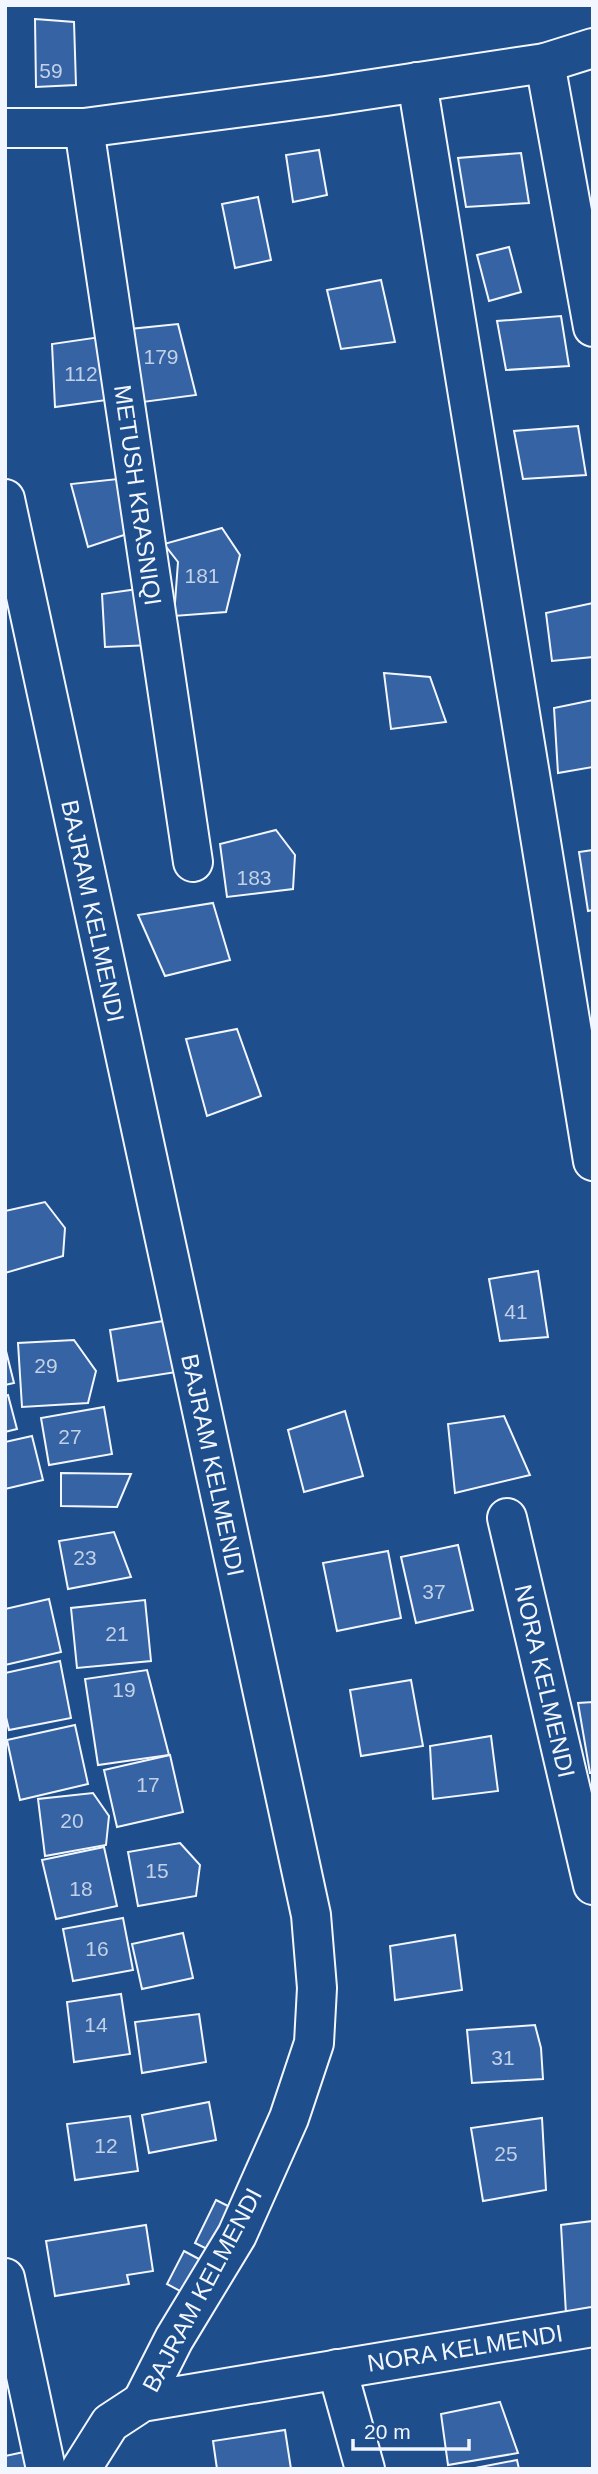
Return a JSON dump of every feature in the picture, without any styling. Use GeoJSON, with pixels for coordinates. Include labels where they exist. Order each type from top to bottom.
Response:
{"type":"FeatureCollection","features":[{"type":"Feature","properties":{"kind":"street"},"geometry":{"type":"LineString","coordinates":[[5,128],[85,128],[545,63],[593,48]]}},
{"type":"Feature","properties":{"kind":"street"},"geometry":{"type":"LineString","coordinates":[[545,63],[593,327]]}},
{"type":"Feature","properties":{"kind":"street"},"geometry":{"type":"LineString","coordinates":[[417,82],[593,1161]]}},
{"type":"Feature","properties":{"kind":"street","name":"METUSH KRASNIQI"},"geometry":{"type":"LineString","coordinates":[[85,128],[193,862]]}},
{"type":"Feature","properties":{"kind":"street","name":"BAJRAM KELMENDI"},"geometry":{"type":"LineString","coordinates":[[5,499],[311,1915],[316,1976],[314,2043],[289,2118],[237,2235],[174,2339],[142,2402]]}},
{"type":"Feature","properties":{"kind":"street","name":"NORA KELMENDI"},"geometry":{"type":"LineString","coordinates":[[507,1518],[593,1885]]}},
{"type":"Feature","properties":{"kind":"street"},"geometry":{"type":"LineString","coordinates":[[5,2278],[46,2469]]}},
{"type":"Feature","properties":{"kind":"street","name":"NORA KELMENDI"},"geometry":{"type":"LineString","coordinates":[[81,2469],[110,2423],[142,2402],[593,2327]]}},
{"type":"Feature","properties":{"kind":"street","name":"NORA KELMENDI"},"geometry":{"type":"LineString","coordinates":[[337,2369],[365,2469]]}},
{"type":"Feature","properties":{"kind":"building"},"geometry":{"type":"Polygon","coordinates":[[[35,19],[74,22],[76,85],[36,87],[35,19]]]}},
{"type":"Feature","properties":{"kind":"building"},"geometry":{"type":"Polygon","coordinates":[[[319,150],[327,195],[293,202],[286,155],[319,150]]]}},
{"type":"Feature","properties":{"kind":"building"},"geometry":{"type":"Polygon","coordinates":[[[521,153],[529,203],[466,207],[458,158],[521,153]]]}},
{"type":"Feature","properties":{"kind":"building"},"geometry":{"type":"Polygon","coordinates":[[[258,197],[271,260],[235,268],[222,204],[258,197]]]}},
{"type":"Feature","properties":{"kind":"building"},"geometry":{"type":"Polygon","coordinates":[[[509,247],[521,292],[489,301],[477,255],[509,247]]]}},
{"type":"Feature","properties":{"kind":"building"},"geometry":{"type":"Polygon","coordinates":[[[381,280],[395,342],[341,349],[327,290],[381,280]]]}},
{"type":"Feature","properties":{"kind":"building"},"geometry":{"type":"Polygon","coordinates":[[[561,316],[569,366],[506,370],[497,321],[561,316]]]}},
{"type":"Feature","properties":{"kind":"building"},"geometry":{"type":"Polygon","coordinates":[[[178,324],[196,395],[143,402],[130,329],[178,324]]]}},
{"type":"Feature","properties":{"kind":"building"},"geometry":{"type":"Polygon","coordinates":[[[100,337],[114,399],[55,407],[52,344],[100,337]]]}},
{"type":"Feature","properties":{"kind":"building"},"geometry":{"type":"Polygon","coordinates":[[[578,426],[586,475],[523,479],[514,431],[578,426]]]}},
{"type":"Feature","properties":{"kind":"building"},"geometry":{"type":"Polygon","coordinates":[[[127,478],[139,530],[88,547],[71,484],[127,478]]]}},
{"type":"Feature","properties":{"kind":"building"},"geometry":{"type":"Polygon","coordinates":[[[222,528],[240,555],[226,612],[174,616],[178,562],[164,544],[222,528]]]}},
{"type":"Feature","properties":{"kind":"building"},"geometry":{"type":"Polygon","coordinates":[[[145,588],[152,645],[105,647],[102,594],[145,588]]]}},
{"type":"Feature","properties":{"kind":"building"},"geometry":{"type":"Polygon","coordinates":[[[593,603],[593,657],[552,661],[546,613],[593,603]]]}},
{"type":"Feature","properties":{"kind":"building"},"geometry":{"type":"Polygon","coordinates":[[[384,673],[430,677],[446,722],[391,729],[384,673]]]}},
{"type":"Feature","properties":{"kind":"building"},"geometry":{"type":"Polygon","coordinates":[[[593,700],[593,767],[558,773],[554,708],[593,700]]]}},
{"type":"Feature","properties":{"kind":"building"},"geometry":{"type":"Polygon","coordinates":[[[276,830],[295,855],[293,889],[227,897],[220,844],[276,830]]]}},
{"type":"Feature","properties":{"kind":"building"},"geometry":{"type":"Polygon","coordinates":[[[593,850],[593,910],[588,911],[579,852],[593,850]]]}},
{"type":"Feature","properties":{"kind":"building"},"geometry":{"type":"Polygon","coordinates":[[[213,903],[230,960],[165,976],[138,915],[213,903]]]}},
{"type":"Feature","properties":{"kind":"building"},"geometry":{"type":"Polygon","coordinates":[[[237,1029],[261,1096],[207,1116],[186,1039],[237,1029]]]}},
{"type":"Feature","properties":{"kind":"building"},"geometry":{"type":"Polygon","coordinates":[[[45,1202],[65,1228],[63,1256],[5,1273],[5,1211],[45,1202]]]}},
{"type":"Feature","properties":{"kind":"building"},"geometry":{"type":"Polygon","coordinates":[[[538,1271],[548,1337],[500,1341],[489,1279],[538,1271]]]}},
{"type":"Feature","properties":{"kind":"building"},"geometry":{"type":"Polygon","coordinates":[[[175,1319],[183,1371],[118,1381],[110,1330],[175,1319]]]}},
{"type":"Feature","properties":{"kind":"building"},"geometry":{"type":"Polygon","coordinates":[[[74,1340],[96,1371],[88,1403],[22,1407],[18,1343],[74,1340]]]}},
{"type":"Feature","properties":{"kind":"building"},"geometry":{"type":"Polygon","coordinates":[[[5,1347],[14,1383],[5,1385],[5,1347]]]}},
{"type":"Feature","properties":{"kind":"building"},"geometry":{"type":"Polygon","coordinates":[[[8,1395],[17,1429],[5,1432],[5,1396],[8,1395]]]}},
{"type":"Feature","properties":{"kind":"building"},"geometry":{"type":"Polygon","coordinates":[[[104,1407],[112,1454],[49,1465],[41,1418],[104,1407]]]}},
{"type":"Feature","properties":{"kind":"building"},"geometry":{"type":"Polygon","coordinates":[[[345,1411],[363,1476],[304,1492],[288,1430],[345,1411]]]}},
{"type":"Feature","properties":{"kind":"building"},"geometry":{"type":"Polygon","coordinates":[[[504,1416],[530,1475],[455,1493],[448,1424],[504,1416]]]}},
{"type":"Feature","properties":{"kind":"building"},"geometry":{"type":"Polygon","coordinates":[[[32,1436],[43,1480],[5,1489],[5,1442],[32,1436]]]}},
{"type":"Feature","properties":{"kind":"building"},"geometry":{"type":"Polygon","coordinates":[[[61,1473],[131,1474],[117,1507],[61,1506],[61,1473]]]}},
{"type":"Feature","properties":{"kind":"building"},"geometry":{"type":"Polygon","coordinates":[[[114,1532],[131,1577],[68,1589],[59,1541],[114,1532]]]}},
{"type":"Feature","properties":{"kind":"building"},"geometry":{"type":"Polygon","coordinates":[[[458,1545],[473,1610],[416,1623],[401,1557],[458,1545]]]}},
{"type":"Feature","properties":{"kind":"building"},"geometry":{"type":"Polygon","coordinates":[[[388,1551],[401,1618],[337,1631],[323,1563],[388,1551]]]}},
{"type":"Feature","properties":{"kind":"building"},"geometry":{"type":"Polygon","coordinates":[[[49,1599],[61,1652],[5,1665],[5,1609],[49,1599]]]}},
{"type":"Feature","properties":{"kind":"building"},"geometry":{"type":"Polygon","coordinates":[[[145,1600],[151,1661],[77,1668],[71,1608],[145,1600]]]}},
{"type":"Feature","properties":{"kind":"building"},"geometry":{"type":"Polygon","coordinates":[[[60,1661],[71,1718],[9,1730],[5,1713],[5,1673],[60,1661]]]}},
{"type":"Feature","properties":{"kind":"building"},"geometry":{"type":"Polygon","coordinates":[[[147,1670],[169,1755],[98,1765],[85,1679],[147,1670]]]}},
{"type":"Feature","properties":{"kind":"building"},"geometry":{"type":"Polygon","coordinates":[[[411,1680],[423,1746],[361,1756],[350,1690],[411,1680]]]}},
{"type":"Feature","properties":{"kind":"building"},"geometry":{"type":"Polygon","coordinates":[[[593,1702],[593,1773],[590,1773],[578,1703],[593,1702]]]}},
{"type":"Feature","properties":{"kind":"building"},"geometry":{"type":"Polygon","coordinates":[[[75,1725],[88,1784],[20,1800],[7,1740],[75,1725]]]}},
{"type":"Feature","properties":{"kind":"building"},"geometry":{"type":"Polygon","coordinates":[[[491,1736],[498,1791],[433,1799],[430,1746],[491,1736]]]}},
{"type":"Feature","properties":{"kind":"building"},"geometry":{"type":"Polygon","coordinates":[[[170,1755],[183,1812],[117,1827],[104,1770],[170,1755]]]}},
{"type":"Feature","properties":{"kind":"building"},"geometry":{"type":"Polygon","coordinates":[[[93,1793],[109,1816],[106,1845],[45,1856],[38,1799],[93,1793]]]}},
{"type":"Feature","properties":{"kind":"building"},"geometry":{"type":"Polygon","coordinates":[[[180,1843],[200,1865],[196,1896],[138,1906],[128,1852],[180,1843]]]}},
{"type":"Feature","properties":{"kind":"building"},"geometry":{"type":"Polygon","coordinates":[[[104,1847],[117,1906],[56,1919],[42,1860],[104,1847]]]}},
{"type":"Feature","properties":{"kind":"building"},"geometry":{"type":"Polygon","coordinates":[[[123,1918],[133,1970],[73,1981],[63,1929],[123,1918]]]}},
{"type":"Feature","properties":{"kind":"building"},"geometry":{"type":"Polygon","coordinates":[[[183,1933],[193,1978],[142,1989],[132,1944],[183,1933]]]}},
{"type":"Feature","properties":{"kind":"building"},"geometry":{"type":"Polygon","coordinates":[[[455,1935],[462,1990],[395,2000],[390,1946],[455,1935]]]}},
{"type":"Feature","properties":{"kind":"building"},"geometry":{"type":"Polygon","coordinates":[[[121,1994],[130,2054],[74,2062],[67,2002],[121,1994]]]}},
{"type":"Feature","properties":{"kind":"building"},"geometry":{"type":"Polygon","coordinates":[[[199,2014],[206,2062],[142,2073],[135,2022],[199,2014]]]}},
{"type":"Feature","properties":{"kind":"building"},"geometry":{"type":"Polygon","coordinates":[[[535,2025],[541,2048],[543,2079],[472,2083],[467,2030],[535,2025]]]}},
{"type":"Feature","properties":{"kind":"building"},"geometry":{"type":"Polygon","coordinates":[[[209,2102],[216,2140],[149,2153],[142,2115],[209,2102]]]}},
{"type":"Feature","properties":{"kind":"building"},"geometry":{"type":"Polygon","coordinates":[[[130,2116],[138,2171],[75,2180],[67,2124],[130,2116]]]}},
{"type":"Feature","properties":{"kind":"building"},"geometry":{"type":"Polygon","coordinates":[[[542,2118],[546,2190],[483,2201],[471,2128],[542,2118]]]}},
{"type":"Feature","properties":{"kind":"building"},"geometry":{"type":"Polygon","coordinates":[[[216,2200],[242,2213],[221,2256],[195,2243],[216,2200]]]}},
{"type":"Feature","properties":{"kind":"building"},"geometry":{"type":"Polygon","coordinates":[[[593,2221],[593,2312],[566,2314],[561,2225],[593,2221]]]}},
{"type":"Feature","properties":{"kind":"building"},"geometry":{"type":"Polygon","coordinates":[[[146,2225],[153,2271],[127,2275],[129,2284],[55,2296],[46,2241],[146,2225]]]}},
{"type":"Feature","properties":{"kind":"building"},"geometry":{"type":"Polygon","coordinates":[[[184,2251],[212,2266],[195,2299],[167,2284],[184,2251]]]}},
{"type":"Feature","properties":{"kind":"building"},"geometry":{"type":"Polygon","coordinates":[[[500,2402],[518,2453],[448,2465],[441,2414],[500,2402]]]}},
{"type":"Feature","properties":{"kind":"building"},"geometry":{"type":"Polygon","coordinates":[[[285,2430],[291,2469],[217,2469],[213,2441],[285,2430]]]}},
{"type":"Feature","properties":{"kind":"building"},"geometry":{"type":"Polygon","coordinates":[[[24,2452],[29,2469],[5,2469],[5,2456],[24,2452]]]}},
{"type":"Feature","properties":{"kind":"building"},"geometry":{"type":"Polygon","coordinates":[[[517,2460],[519,2469],[470,2469],[517,2460]]]}}]}
